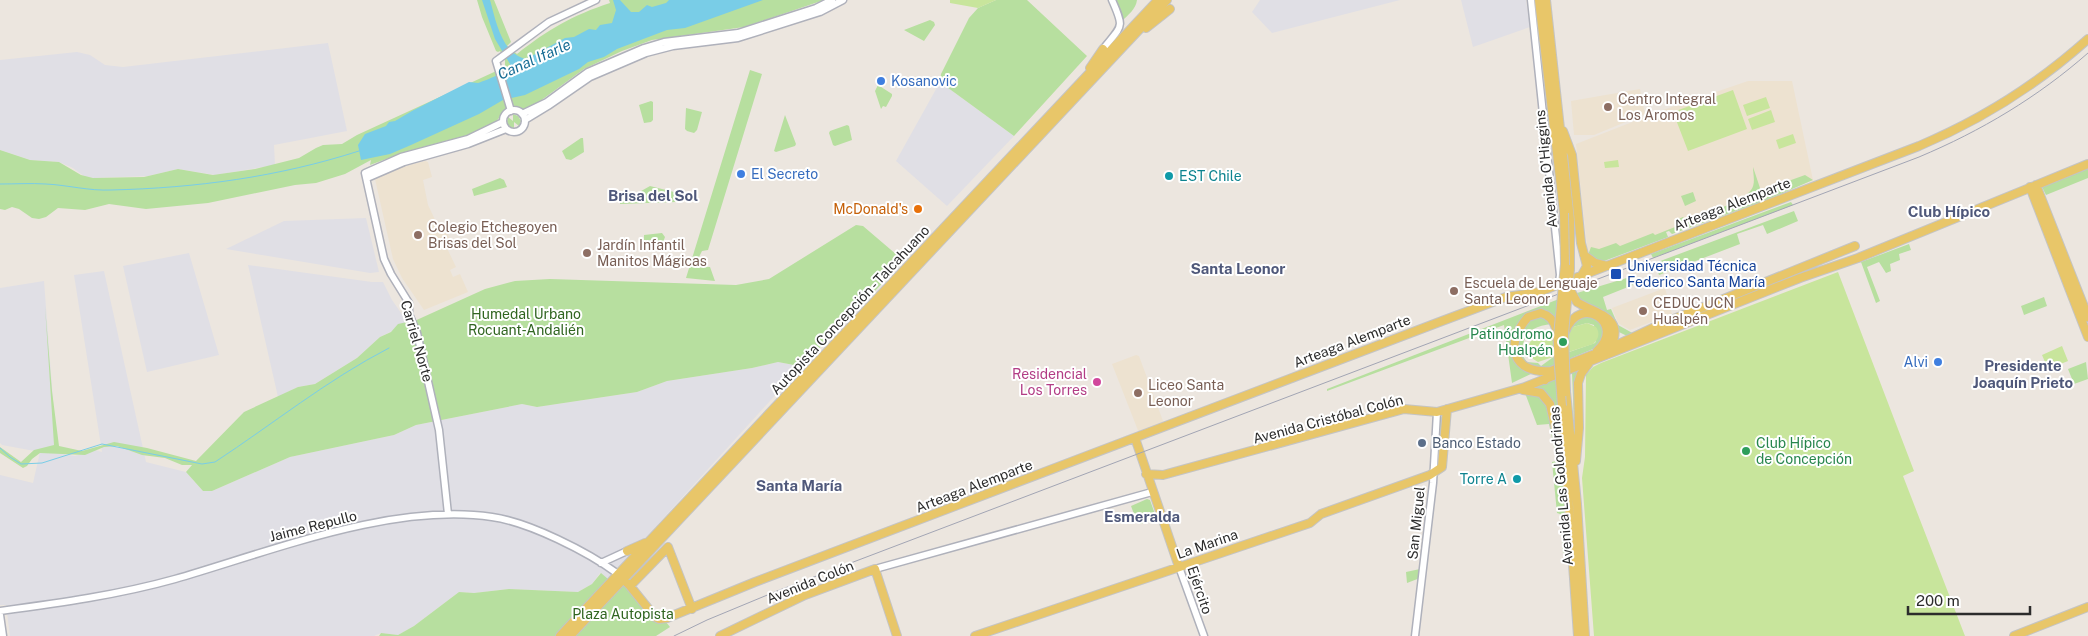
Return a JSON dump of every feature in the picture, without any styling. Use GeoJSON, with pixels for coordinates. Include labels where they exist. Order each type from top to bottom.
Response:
{"type":"FeatureCollection","features":[{"type":"Feature","properties":{"kind":"main road","name":"Autopista Concepción - Talcahuano"},"geometry":{"type":"LineString","coordinates":[[570,636],[651,540],[1158,0]]}},
{"type":"Feature","properties":{"kind":"main road","name":"Autopista Concepción - Talcahuano"},"geometry":{"type":"LineString","coordinates":[[560,636],[620,577],[1167,0]]}},
{"type":"Feature","properties":{"kind":"main road","name":"Avenida O'Higgins"},"geometry":{"type":"LineString","coordinates":[[1539,0],[1571,251],[1569,286],[1561,335]]}},
{"type":"Feature","properties":{"kind":"main road","name":"Avenida O'Higgins"},"geometry":{"type":"LineString","coordinates":[[1546,0],[1561,125],[1566,212],[1561,335]]}},
{"type":"Feature","properties":{"kind":"main road"},"geometry":{"type":"LineString","coordinates":[[1550,36],[1551,0]]}},
{"type":"Feature","properties":{"kind":"main road"},"geometry":{"type":"LineString","coordinates":[[1126,43],[1170,10]]}},
{"type":"Feature","properties":{"kind":"main road","name":"Arteaga Alemparte"},"geometry":{"type":"LineString","coordinates":[[620,577],[630,586],[657,619],[665,619],[755,582],[1502,299],[1534,294],[1902,154],[1949,133],[1995,108],[2027,88],[2088,39]]}},
{"type":"Feature","properties":{"kind":"main road"},"geometry":{"type":"LineString","coordinates":[[1080,82],[1102,49]]}},
{"type":"Feature","properties":{"kind":"main road"},"geometry":{"type":"LineString","coordinates":[[1561,125],[1572,155],[1581,243],[1587,268],[1582,275]]}},
{"type":"Feature","properties":{"kind":"main road","name":"Avenida Cristóbal Colón"},"geometry":{"type":"LineString","coordinates":[[1551,371],[1591,358],[1601,358],[1800,278],[1858,258],[2088,164]]}},
{"type":"Feature","properties":{"kind":"main road"},"geometry":{"type":"LineString","coordinates":[[2033,186],[2088,317]]}},
{"type":"Feature","properties":{"kind":"main road"},"geometry":{"type":"LineString","coordinates":[[2033,186],[2088,337]]}},
{"type":"Feature","properties":{"kind":"main road","name":"Avenida Cristóbal Colón"},"geometry":{"type":"LineString","coordinates":[[1146,474],[1163,475],[1401,410],[1437,412],[1518,390],[1545,380],[1659,325],[1854,247]]}},
{"type":"Feature","properties":{"kind":"main road"},"geometry":{"type":"LineString","coordinates":[[1584,254],[1595,263],[1607,266]]}},
{"type":"Feature","properties":{"kind":"main road"},"geometry":{"type":"LineString","coordinates":[[1569,286],[1578,302],[1605,315],[1613,329],[1623,337],[1631,338]]}},
{"type":"Feature","properties":{"kind":"main road"},"geometry":{"type":"LineString","coordinates":[[1551,371],[1536,371],[1524,366],[1516,356],[1514,346],[1517,334],[1528,317],[1538,313],[1549,317],[1561,335],[1575,316],[1584,312],[1600,317],[1607,327],[1608,334],[1605,342],[1582,371],[1578,383],[1579,433],[1575,475]]}},
{"type":"Feature","properties":{"kind":"main road"},"geometry":{"type":"LineString","coordinates":[[1601,358],[1610,348],[1613,340],[1613,329]]}},
{"type":"Feature","properties":{"kind":"main road","name":"Avenida Las Golondrinas"},"geometry":{"type":"LineString","coordinates":[[1561,335],[1578,636]]}},
{"type":"Feature","properties":{"kind":"main road"},"geometry":{"type":"LineString","coordinates":[[1545,380],[1551,371]]}},
{"type":"Feature","properties":{"kind":"main road"},"geometry":{"type":"LineString","coordinates":[[1518,390],[1539,392],[1550,404],[1569,484]]}},
{"type":"Feature","properties":{"kind":"main road","name":"Avenida Las Golondrinas"},"geometry":{"type":"LineString","coordinates":[[1565,405],[1575,475],[1585,633]]}},
{"type":"Feature","properties":{"kind":"main road","name":"La Marina"},"geometry":{"type":"LineString","coordinates":[[975,636],[1310,523],[1321,514],[1433,473],[1442,468],[1447,409]]}},
{"type":"Feature","properties":{"kind":"main road","name":"Ejército"},"geometry":{"type":"LineString","coordinates":[[1135,438],[1151,490],[1179,567]]}},
{"type":"Feature","properties":{"kind":"main road"},"geometry":{"type":"LineString","coordinates":[[1151,490],[1163,475]]}},
{"type":"Feature","properties":{"kind":"main road"},"geometry":{"type":"LineString","coordinates":[[627,551],[651,540]]}},
{"type":"Feature","properties":{"kind":"main road"},"geometry":{"type":"LineString","coordinates":[[630,586],[668,547],[692,609]]}},
{"type":"Feature","properties":{"kind":"main road"},"geometry":{"type":"LineString","coordinates":[[875,569],[897,636]]}},
{"type":"Feature","properties":{"kind":"main road","name":"Avenida Colón"},"geometry":{"type":"LineString","coordinates":[[720,636],[805,595],[875,569]]}},
{"type":"Feature","properties":{"kind":"main road"},"geometry":{"type":"LineString","coordinates":[[2014,636],[2088,607]]}},
{"type":"Feature","properties":{"kind":"main road"},"geometry":{"type":"LineString","coordinates":[[1577,623],[1585,633]]}},
{"type":"Feature","properties":{"kind":"street"},"geometry":{"type":"LineString","coordinates":[[511,111],[496,61],[548,22],[596,0]]}},
{"type":"Feature","properties":{"kind":"street"},"geometry":{"type":"LineString","coordinates":[[523,117],[588,72],[644,48],[664,42],[738,33],[816,8],[832,0]]}},
{"type":"Feature","properties":{"kind":"street"},"geometry":{"type":"LineString","coordinates":[[523,117],[548,106],[590,77],[646,53],[673,46],[738,38],[820,12],[843,0]]}},
{"type":"Feature","properties":{"kind":"street"},"geometry":{"type":"LineString","coordinates":[[1102,49],[1118,32],[1120,20],[1112,0]]}},
{"type":"Feature","properties":{"kind":"street","name":"Avenida O'Higgins"},"geometry":{"type":"LineString","coordinates":[[1531,0],[1560,275],[1558,284]]}},
{"type":"Feature","properties":{"kind":"street"},"geometry":{"type":"LineString","coordinates":[[516,110],[523,117],[523,126],[518,131],[512,132],[505,126],[505,115],[511,111],[516,110]]}},
{"type":"Feature","properties":{"kind":"street","name":"Carriel Norte"},"geometry":{"type":"LineString","coordinates":[[448,514],[440,430],[417,332],[409,314],[409,303],[391,274],[384,258],[366,175],[401,157],[468,139],[505,126]]}},
{"type":"Feature","properties":{"kind":"street","name":"San Miguel"},"geometry":{"type":"LineString","coordinates":[[1415,636],[1433,473],[1437,412]]}},
{"type":"Feature","properties":{"kind":"street","name":"Avenida Colón"},"geometry":{"type":"LineString","coordinates":[[875,569],[1151,490]]}},
{"type":"Feature","properties":{"kind":"street","name":"Jaime Repullo"},"geometry":{"type":"LineString","coordinates":[[0,611],[130,590],[336,532],[397,520],[448,514],[483,516],[520,524],[541,532],[601,563],[620,577]]}},
{"type":"Feature","properties":{"kind":"street"},"geometry":{"type":"LineString","coordinates":[[601,563],[627,551]]}},
{"type":"Feature","properties":{"kind":"street","name":"Ejército"},"geometry":{"type":"LineString","coordinates":[[1179,567],[1204,636]]}},
{"type":"Feature","properties":{"kind":"street"},"geometry":{"type":"LineString","coordinates":[[0,615],[3,636]]}},
{"type":"Feature","properties":{"kind":"shaded area"},"geometry":{"type":"Polygon","coordinates":[[[1260,0],[1400,0],[1272,33],[1252,12],[1260,0]]]}},
{"type":"Feature","properties":{"kind":"shaded area"},"geometry":{"type":"Polygon","coordinates":[[[1461,0],[1526,0],[1530,27],[1473,47],[1461,0]]]}},
{"type":"Feature","properties":{"kind":"shaded area"},"geometry":{"type":"Polygon","coordinates":[[[328,43],[347,131],[274,145],[275,165],[215,175],[178,169],[148,176],[93,178],[85,177],[73,168],[59,162],[30,160],[0,150],[0,60],[77,52],[90,55],[105,65],[123,67],[328,43]]]}},
{"type":"Feature","properties":{"kind":"shaded area","name":"Universidad Técnica Federico Santa María"},"geometry":{"type":"Polygon","coordinates":[[[1748,81],[1792,81],[1813,180],[1766,200],[1672,234],[1670,230],[1666,232],[1668,237],[1604,261],[1588,255],[1576,144],[1663,110],[1748,81]]]}},
{"type":"Feature","properties":{"kind":"shaded area"},"geometry":{"type":"Polygon","coordinates":[[[940,82],[1014,136],[947,206],[896,161],[940,82]]]}},
{"type":"Feature","properties":{"kind":"shaded area","name":"Centro Integral Los Aromos"},"geometry":{"type":"Polygon","coordinates":[[[1640,89],[1645,114],[1594,135],[1574,135],[1571,101],[1640,89]]]}},
{"type":"Feature","properties":{"kind":"shaded area","name":"Colegio Etchegoyen Brisas del Sol"},"geometry":{"type":"Polygon","coordinates":[[[425,161],[428,162],[432,177],[423,180],[428,205],[442,234],[449,231],[448,236],[453,242],[446,246],[456,267],[450,270],[453,277],[460,274],[468,292],[424,310],[402,278],[393,259],[375,179],[401,167],[425,161]]]}},
{"type":"Feature","properties":{"kind":"shaded area"},"geometry":{"type":"Polygon","coordinates":[[[366,218],[379,272],[370,273],[226,249],[284,221],[366,218]]]}},
{"type":"Feature","properties":{"kind":"shaded area"},"geometry":{"type":"Polygon","coordinates":[[[189,253],[219,355],[147,372],[123,266],[189,253]]]}},
{"type":"Feature","properties":{"kind":"shaded area"},"geometry":{"type":"Polygon","coordinates":[[[248,265],[383,282],[392,300],[408,323],[380,337],[357,358],[315,384],[298,387],[278,397],[248,265]]]}},
{"type":"Feature","properties":{"kind":"shaded area"},"geometry":{"type":"Polygon","coordinates":[[[104,271],[146,462],[186,472],[203,491],[212,491],[290,457],[394,435],[416,425],[522,404],[537,407],[637,392],[667,381],[752,368],[778,362],[794,365],[799,369],[608,579],[600,573],[592,584],[578,592],[509,589],[474,593],[459,592],[414,626],[398,635],[381,633],[374,636],[10,636],[6,605],[0,605],[0,475],[33,483],[40,452],[2,445],[0,443],[0,288],[44,281],[57,453],[75,456],[95,450],[102,452],[74,275],[104,271]]]}},
{"type":"Feature","properties":{"kind":"shaded area","name":"CEDUC UCN Hualpén"},"geometry":{"type":"Polygon","coordinates":[[[1665,288],[1672,314],[1630,330],[1618,323],[1612,308],[1665,288]]]}},
{"type":"Feature","properties":{"kind":"shaded area","name":"Liceo Santa Leonor"},"geometry":{"type":"Polygon","coordinates":[[[1136,355],[1139,356],[1163,421],[1163,423],[1139,433],[1112,364],[1136,355]]]}},
{"type":"Feature","properties":{"kind":"green space"},"geometry":{"type":"Polygon","coordinates":[[[477,0],[494,0],[511,42],[507,46],[517,54],[561,24],[610,3],[609,0],[824,0],[744,27],[652,40],[622,51],[584,69],[536,104],[524,109],[512,106],[503,112],[496,122],[468,135],[405,152],[370,165],[371,160],[345,174],[316,183],[295,185],[208,203],[146,209],[109,204],[85,210],[58,208],[46,217],[39,219],[32,218],[19,209],[12,207],[5,210],[0,209],[0,150],[30,160],[59,162],[81,175],[93,178],[144,177],[178,169],[213,175],[255,169],[299,158],[323,145],[342,144],[357,135],[505,67],[505,60],[500,51],[496,51],[477,0]]]}},
{"type":"Feature","properties":{"kind":"green space"},"geometry":{"type":"Polygon","coordinates":[[[950,0],[996,0],[978,8],[950,3],[950,0]]]}},
{"type":"Feature","properties":{"kind":"green space"},"geometry":{"type":"Polygon","coordinates":[[[996,0],[1027,0],[1087,56],[1014,136],[940,82],[941,74],[969,18],[978,8],[996,0]]]}},
{"type":"Feature","properties":{"kind":"green space"},"geometry":{"type":"Polygon","coordinates":[[[1114,0],[1137,0],[1133,9],[1122,21],[1121,13],[1114,0]]]}},
{"type":"Feature","properties":{"kind":"green space"},"geometry":{"type":"Polygon","coordinates":[[[930,20],[935,25],[924,41],[904,30],[930,20]]]}},
{"type":"Feature","properties":{"kind":"green space"},"geometry":{"type":"Polygon","coordinates":[[[750,70],[762,74],[708,250],[702,251],[699,257],[703,267],[710,267],[715,281],[686,278],[750,70]]]}},
{"type":"Feature","properties":{"kind":"green space"},"geometry":{"type":"Polygon","coordinates":[[[878,85],[892,94],[886,107],[883,106],[881,109],[875,91],[878,85]]]}},
{"type":"Feature","properties":{"kind":"green space"},"geometry":{"type":"Polygon","coordinates":[[[1733,90],[1747,129],[1688,151],[1673,112],[1733,90]]]}},
{"type":"Feature","properties":{"kind":"green space"},"geometry":{"type":"Polygon","coordinates":[[[1766,97],[1770,108],[1747,116],[1743,105],[1766,97]]]}},
{"type":"Feature","properties":{"kind":"green space"},"geometry":{"type":"Polygon","coordinates":[[[653,102],[653,120],[644,123],[639,105],[653,102]]]}},
{"type":"Feature","properties":{"kind":"green space"},"geometry":{"type":"Polygon","coordinates":[[[686,108],[702,112],[697,130],[694,133],[685,129],[686,108]]]}},
{"type":"Feature","properties":{"kind":"green space"},"geometry":{"type":"Polygon","coordinates":[[[1771,110],[1775,122],[1752,130],[1748,119],[1771,110]]]}},
{"type":"Feature","properties":{"kind":"green space"},"geometry":{"type":"Polygon","coordinates":[[[513,114],[518,116],[521,121],[519,126],[514,122],[514,128],[509,127],[507,122],[508,117],[513,121],[513,114]]]}},
{"type":"Feature","properties":{"kind":"green space"},"geometry":{"type":"Polygon","coordinates":[[[785,115],[796,144],[776,152],[774,151],[785,115]]]}},
{"type":"Feature","properties":{"kind":"green space"},"geometry":{"type":"Polygon","coordinates":[[[849,126],[852,140],[833,145],[830,131],[849,126]]]}},
{"type":"Feature","properties":{"kind":"green space"},"geometry":{"type":"Polygon","coordinates":[[[1793,134],[1796,143],[1779,149],[1776,140],[1793,134]]]}},
{"type":"Feature","properties":{"kind":"green space"},"geometry":{"type":"Polygon","coordinates":[[[583,138],[584,152],[571,160],[566,159],[562,151],[583,138]]]}},
{"type":"Feature","properties":{"kind":"green space"},"geometry":{"type":"Polygon","coordinates":[[[1618,160],[1619,167],[1605,168],[1604,162],[1618,160]]]}},
{"type":"Feature","properties":{"kind":"green space"},"geometry":{"type":"Polygon","coordinates":[[[1753,167],[1761,191],[1805,175],[1813,180],[1766,200],[1672,234],[1669,231],[1666,232],[1668,237],[1604,261],[1597,261],[1588,255],[1591,247],[1599,249],[1616,243],[1620,246],[1653,233],[1655,235],[1675,227],[1676,220],[1683,217],[1685,220],[1739,200],[1753,188],[1753,167]]]}},
{"type":"Feature","properties":{"kind":"green space"},"geometry":{"type":"Polygon","coordinates":[[[2088,169],[2088,178],[2046,195],[2042,187],[2088,169]]]}},
{"type":"Feature","properties":{"kind":"green space"},"geometry":{"type":"Polygon","coordinates":[[[500,178],[504,180],[507,187],[474,196],[472,189],[500,178]]]}},
{"type":"Feature","properties":{"kind":"green space"},"geometry":{"type":"Polygon","coordinates":[[[650,186],[678,193],[676,202],[620,204],[620,203],[650,186]]]}},
{"type":"Feature","properties":{"kind":"green space"},"geometry":{"type":"Polygon","coordinates":[[[1693,192],[1696,201],[1685,206],[1681,196],[1693,192]]]}},
{"type":"Feature","properties":{"kind":"green space"},"geometry":{"type":"Polygon","coordinates":[[[1791,202],[1793,205],[1653,258],[1651,254],[1791,202]]]}},
{"type":"Feature","properties":{"kind":"green space"},"geometry":{"type":"Polygon","coordinates":[[[1794,211],[1798,221],[1767,234],[1763,225],[1737,234],[1740,244],[1659,275],[1655,263],[1794,211]]]}},
{"type":"Feature","properties":{"kind":"green space","name":"Humedal Urbano Rocuant-Andalién"},"geometry":{"type":"Polygon","coordinates":[[[856,225],[863,226],[904,261],[799,369],[794,365],[778,362],[752,368],[667,381],[637,392],[537,407],[522,404],[416,425],[394,435],[290,457],[212,491],[203,491],[186,472],[192,465],[182,465],[165,458],[142,455],[117,446],[104,447],[85,455],[40,453],[23,468],[0,453],[0,447],[21,462],[34,450],[54,445],[45,306],[59,446],[82,451],[114,442],[147,448],[196,461],[244,412],[298,387],[315,384],[357,358],[380,337],[391,332],[398,324],[410,323],[485,289],[515,281],[550,279],[736,285],[769,279],[856,225]]]}},
{"type":"Feature","properties":{"kind":"green space"},"geometry":{"type":"Polygon","coordinates":[[[662,233],[665,237],[660,250],[644,249],[644,235],[662,233]]]}},
{"type":"Feature","properties":{"kind":"green space"},"geometry":{"type":"Polygon","coordinates":[[[1909,244],[1911,250],[1899,254],[1900,260],[1890,264],[1891,271],[1886,273],[1879,262],[1867,267],[1880,301],[1876,303],[1861,262],[1909,244]]]}},
{"type":"Feature","properties":{"kind":"green space","name":"Club Hípico de Concepción"},"geometry":{"type":"Polygon","coordinates":[[[1838,272],[1914,471],[1903,476],[1965,636],[1594,636],[1582,478],[1585,457],[1586,375],[1593,367],[1601,363],[1838,272]]]}},
{"type":"Feature","properties":{"kind":"green space"},"geometry":{"type":"Polygon","coordinates":[[[1630,277],[1633,285],[1603,297],[1607,310],[1611,309],[1618,325],[1636,335],[1625,335],[1619,332],[1604,312],[1584,302],[1577,296],[1577,293],[1630,277]]]}},
{"type":"Feature","properties":{"kind":"green space"},"geometry":{"type":"Polygon","coordinates":[[[2044,297],[2047,306],[2024,315],[2021,306],[2044,297]]]}},
{"type":"Feature","properties":{"kind":"green space"},"geometry":{"type":"Polygon","coordinates":[[[1559,299],[1558,314],[1553,317],[1538,311],[1513,338],[1518,364],[1526,371],[1533,373],[1512,383],[1504,325],[1327,391],[1327,389],[1559,299]]]}},
{"type":"Feature","properties":{"kind":"green space"},"geometry":{"type":"Polygon","coordinates":[[[1585,315],[1601,321],[1606,334],[1598,347],[1549,367],[1532,368],[1517,354],[1517,339],[1522,329],[1532,319],[1537,317],[1546,317],[1552,324],[1533,329],[1526,336],[1522,355],[1527,362],[1538,363],[1541,366],[1552,358],[1595,343],[1594,325],[1587,323],[1573,327],[1573,324],[1585,315]]]}},
{"type":"Feature","properties":{"kind":"green space","name":"Patinódromo Hualpén"},"geometry":{"type":"Polygon","coordinates":[[[1587,323],[1596,327],[1598,331],[1598,338],[1593,344],[1538,362],[1530,357],[1527,348],[1532,339],[1587,323]]]}},
{"type":"Feature","properties":{"kind":"green space"},"geometry":{"type":"Polygon","coordinates":[[[2062,346],[2068,361],[2048,369],[2042,355],[2062,346]]]}},
{"type":"Feature","properties":{"kind":"green space"},"geometry":{"type":"Polygon","coordinates":[[[2086,362],[2088,379],[2074,384],[2068,369],[2086,362]]]}},
{"type":"Feature","properties":{"kind":"green space"},"geometry":{"type":"Polygon","coordinates":[[[1579,371],[1575,448],[1572,373],[1579,371]]]}},
{"type":"Feature","properties":{"kind":"green space"},"geometry":{"type":"Polygon","coordinates":[[[1556,379],[1563,449],[1550,399],[1547,394],[1535,388],[1556,379]]]}},
{"type":"Feature","properties":{"kind":"green space"},"geometry":{"type":"Polygon","coordinates":[[[1525,393],[1537,394],[1546,402],[1564,480],[1568,551],[1566,553],[1563,553],[1560,514],[1557,513],[1552,462],[1557,461],[1549,424],[1537,425],[1525,393]]]}},
{"type":"Feature","properties":{"kind":"green space"},"geometry":{"type":"Polygon","coordinates":[[[1439,418],[1444,419],[1440,464],[1438,466],[1436,465],[1439,418]]]}},
{"type":"Feature","properties":{"kind":"green space"},"geometry":{"type":"Polygon","coordinates":[[[1147,499],[1150,500],[1156,517],[1140,524],[1137,522],[1131,506],[1147,499]]]}},
{"type":"Feature","properties":{"kind":"green space"},"geometry":{"type":"Polygon","coordinates":[[[1420,569],[1420,578],[1407,583],[1406,572],[1420,569]]]}},
{"type":"Feature","properties":{"kind":"green space"},"geometry":{"type":"Polygon","coordinates":[[[601,573],[608,579],[555,636],[379,636],[381,633],[398,635],[414,626],[459,592],[474,593],[509,589],[578,592],[592,584],[601,573]]]}},
{"type":"Feature","properties":{"kind":"green space","name":"Plaza Autopista"},"geometry":{"type":"Polygon","coordinates":[[[624,585],[660,622],[666,622],[670,627],[656,636],[573,636],[624,585]]]}},
{"type":"Feature","properties":{"kind":"water","name":"Canal Ifarle"},"geometry":{"type":"Polygon","coordinates":[[[482,0],[490,0],[497,26],[505,43],[518,56],[526,59],[565,38],[574,37],[589,29],[596,30],[600,25],[612,23],[616,10],[613,0],[620,0],[631,12],[639,12],[647,5],[652,7],[666,3],[669,0],[763,0],[685,28],[667,30],[617,49],[525,95],[503,100],[479,114],[411,145],[390,154],[361,160],[358,145],[365,134],[386,126],[389,122],[395,121],[469,82],[478,83],[510,69],[510,64],[495,39],[482,0]]]}},
{"type":"Feature","properties":{"kind":"waterway"},"geometry":{"type":"LineString","coordinates":[[0,184],[46,184],[103,190],[174,187],[237,180],[298,168],[359,151]]}},
{"type":"Feature","properties":{"kind":"waterway"},"geometry":{"type":"LineString","coordinates":[[0,448],[21,464],[42,463],[102,444],[202,464],[215,462],[322,388],[389,348]]}},
{"type":"Feature","properties":{"kind":"railway"},"geometry":{"type":"LineString","coordinates":[[674,636],[777,591],[1919,157],[1965,136],[2008,112],[2049,84],[2088,53]]}},
{"type":"Feature","properties":{"kind":"place","name":"Kosanovic"},"geometry":{"type":"Point","coordinates":[881,81]}},
{"type":"Feature","properties":{"kind":"place","name":"Centro Integral Los Aromos"},"geometry":{"type":"Point","coordinates":[1608,107]}},
{"type":"Feature","properties":{"kind":"place","name":"El Secreto"},"geometry":{"type":"Point","coordinates":[741,174]}},
{"type":"Feature","properties":{"kind":"place","name":"EST Chile"},"geometry":{"type":"Point","coordinates":[1169,176]}},
{"type":"Feature","properties":{"kind":"place","name":"McDonald's"},"geometry":{"type":"Point","coordinates":[918,209]}},
{"type":"Feature","properties":{"kind":"place","name":"Colegio Etchegoyen Brisas del Sol"},"geometry":{"type":"Point","coordinates":[418,235]}},
{"type":"Feature","properties":{"kind":"place","name":"Jardín Infantil Manitos Mágicas"},"geometry":{"type":"Point","coordinates":[587,253]}},
{"type":"Feature","properties":{"kind":"place","name":"Universidad Técnica Federico Santa María"},"geometry":{"type":"Point","coordinates":[1616,274]}},
{"type":"Feature","properties":{"kind":"place","name":"Escuela de Lenguaje Santa Leonor"},"geometry":{"type":"Point","coordinates":[1454,291]}},
{"type":"Feature","properties":{"kind":"place","name":"CEDUC UCN Hualpén"},"geometry":{"type":"Point","coordinates":[1643,311]}},
{"type":"Feature","properties":{"kind":"place","name":"Patinódromo Hualpén"},"geometry":{"type":"Point","coordinates":[1563,342]}},
{"type":"Feature","properties":{"kind":"place","name":"Alvi"},"geometry":{"type":"Point","coordinates":[1938,362]}},
{"type":"Feature","properties":{"kind":"place","name":"Residencial Los Torres"},"geometry":{"type":"Point","coordinates":[1097,382]}},
{"type":"Feature","properties":{"kind":"place","name":"Liceo Santa Leonor"},"geometry":{"type":"Point","coordinates":[1138,393]}},
{"type":"Feature","properties":{"kind":"place","name":"Banco Estado"},"geometry":{"type":"Point","coordinates":[1422,443]}},
{"type":"Feature","properties":{"kind":"place","name":"Club Hípico de Concepción"},"geometry":{"type":"Point","coordinates":[1746,451]}},
{"type":"Feature","properties":{"kind":"place","name":"Torre A"},"geometry":{"type":"Point","coordinates":[1517,479]}},
{"type":"Feature","properties":{"kind":"district","name":"Brisa del Sol"},"geometry":{"type":"Point","coordinates":[653,195]}},
{"type":"Feature","properties":{"kind":"district","name":"Club Hípico"},"geometry":{"type":"Point","coordinates":[1949,211]}},
{"type":"Feature","properties":{"kind":"district","name":"Santa Leonor"},"geometry":{"type":"Point","coordinates":[1238,268]}},
{"type":"Feature","properties":{"kind":"district","name":"Presidente Joaquín Prieto"},"geometry":{"type":"Point","coordinates":[2023,374]}},
{"type":"Feature","properties":{"kind":"district","name":"Santa María"},"geometry":{"type":"Point","coordinates":[799,485]}},
{"type":"Feature","properties":{"kind":"district","name":"Esmeralda"},"geometry":{"type":"Point","coordinates":[1142,516]}}]}
